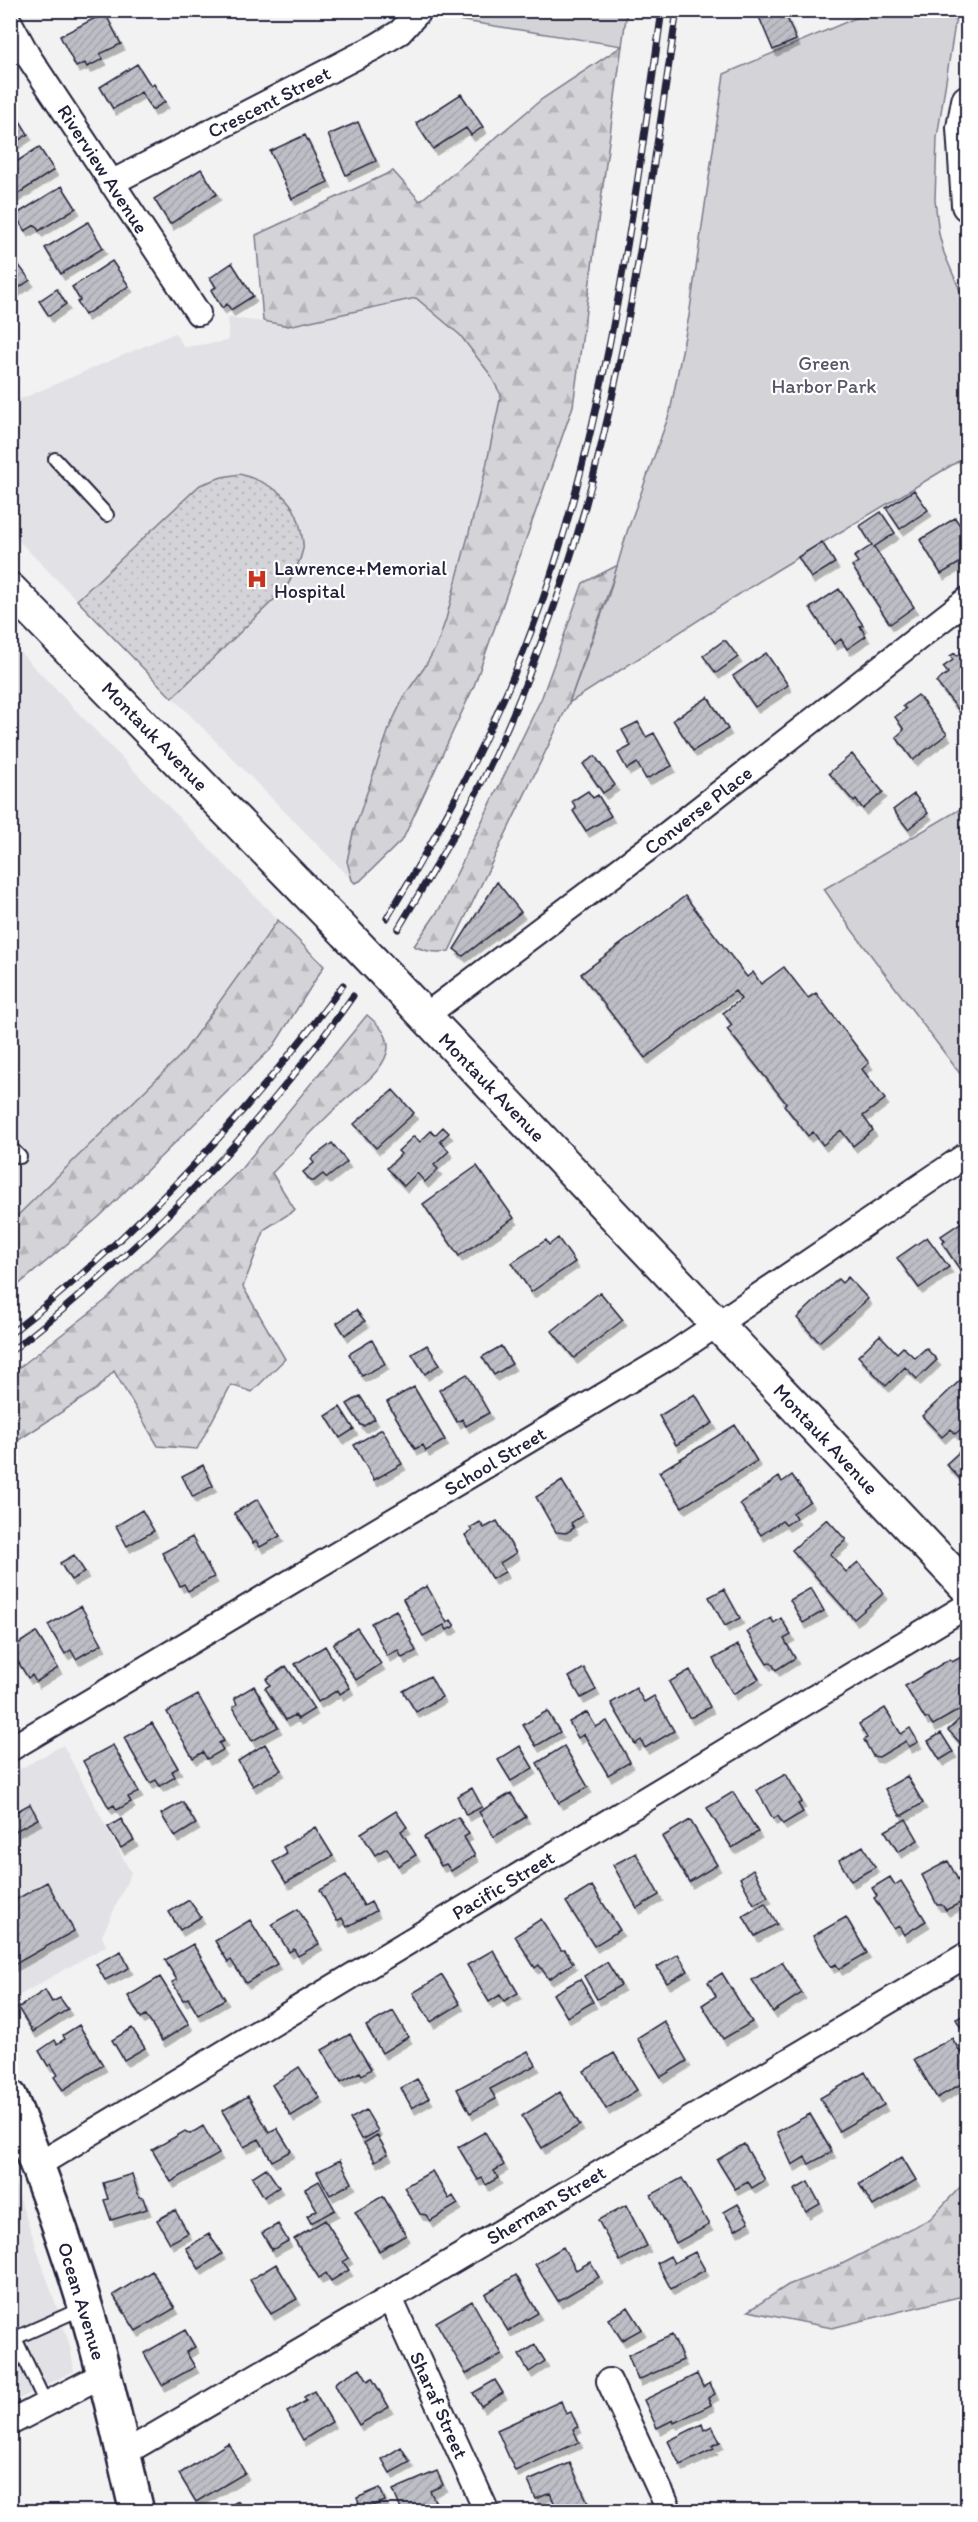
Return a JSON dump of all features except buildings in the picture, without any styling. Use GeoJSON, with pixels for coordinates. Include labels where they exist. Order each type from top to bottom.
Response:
{"type":"FeatureCollection","features":[{"type":"Feature","properties":{"kind":"main road","name":"Ocean Avenue"},"geometry":{"type":"LineString","coordinates":[[10,2097],[38,2165],[86,2307],[105,2374],[137,2511]]}},
{"type":"Feature","properties":{"kind":"street","name":"Crescent Street"},"geometry":{"type":"LineString","coordinates":[[111,183],[375,47],[400,32],[420,10]]}},
{"type":"Feature","properties":{"kind":"street","name":"Riverview Avenue"},"geometry":{"type":"LineString","coordinates":[[10,23],[19,62],[111,183],[198,313]]}},
{"type":"Feature","properties":{"kind":"street"},"geometry":{"type":"LineString","coordinates":[[968,101],[963,128],[968,205]]}},
{"type":"Feature","properties":{"kind":"street","name":"Montauk Avenue"},"geometry":{"type":"LineString","coordinates":[[10,589],[346,933],[968,1589]]}},
{"type":"Feature","properties":{"kind":"street","name":"Converse Place"},"geometry":{"type":"LineString","coordinates":[[425,1016],[666,835],[968,599]]}},
{"type":"Feature","properties":{"kind":"street","name":"School Street"},"geometry":{"type":"LineString","coordinates":[[10,1749],[670,1356],[968,1154]]}},
{"type":"Feature","properties":{"kind":"street","name":"Pacific Street"},"geometry":{"type":"LineString","coordinates":[[38,2165],[968,1605]]}},
{"type":"Feature","properties":{"kind":"street","name":"Sherman Street"},"geometry":{"type":"LineString","coordinates":[[123,2454],[968,1954]]}},
{"type":"Feature","properties":{"kind":"street","name":"Sharaf Street"},"geometry":{"type":"LineString","coordinates":[[390,2298],[488,2511]]}},
{"type":"Feature","properties":{"kind":"street"},"geometry":{"type":"LineString","coordinates":[[10,2423],[105,2374]]}},
{"type":"Feature","properties":{"kind":"street"},"geometry":{"type":"LineString","coordinates":[[609,2381],[670,2511]]}},
{"type":"Feature","properties":{"kind":"lane"},"geometry":{"type":"LineString","coordinates":[[55,459],[107,515]]}},
{"type":"Feature","properties":{"kind":"lane"},"geometry":{"type":"LineString","coordinates":[[10,1147],[20,1157]]}},
{"type":"Feature","properties":{"kind":"lane"},"geometry":{"type":"LineString","coordinates":[[46,2404],[15,2338],[86,2307]]}},
{"type":"Feature","properties":{"kind":"shaded area","name":"Lawrence+Memorial Hospital"},"geometry":{"type":"Polygon","coordinates":[[[416,298],[460,335],[489,373],[501,395],[484,476],[450,606],[437,645],[397,711],[384,742],[353,833],[347,861],[352,880],[11,533],[11,403],[175,333],[184,347],[228,341],[228,317],[288,326],[416,298]]]}},
{"type":"Feature","properties":{"kind":"shaded area"},"geometry":{"type":"Polygon","coordinates":[[[11,643],[278,920],[179,1059],[11,1222],[11,643]]]}},
{"type":"Feature","properties":{"kind":"shaded area"},"geometry":{"type":"Polygon","coordinates":[[[63,1745],[131,1873],[102,1936],[106,1946],[11,2000],[11,1774],[63,1745]]]}},
{"type":"Feature","properties":{"kind":"shaded area"},"geometry":{"type":"Polygon","coordinates":[[[10,2170],[70,2346],[74,2371],[11,2403],[10,2170]]]}},
{"type":"Feature","properties":{"kind":"green space"},"geometry":{"type":"Polygon","coordinates":[[[441,10],[627,11],[622,46],[438,17],[441,10]]]}},
{"type":"Feature","properties":{"kind":"green space","name":"Green Harbor Park"},"geometry":{"type":"Polygon","coordinates":[[[872,11],[957,11],[937,138],[935,200],[944,253],[967,307],[967,456],[777,570],[569,703],[609,594],[627,532],[670,412],[689,316],[724,74],[872,11]]]}},
{"type":"Feature","properties":{"kind":"green space"},"geometry":{"type":"Polygon","coordinates":[[[622,46],[573,406],[474,686],[403,839],[360,881],[355,883],[347,861],[353,833],[390,726],[405,695],[437,645],[446,619],[484,476],[501,395],[489,373],[460,335],[416,298],[288,326],[263,321],[256,235],[393,171],[420,201],[542,99],[622,46]]]}},
{"type":"Feature","properties":{"kind":"green space"},"geometry":{"type":"Polygon","coordinates":[[[240,474],[271,487],[280,493],[294,509],[303,543],[302,554],[286,588],[172,698],[77,600],[200,485],[222,477],[240,474]]]}},
{"type":"Feature","properties":{"kind":"green space"},"geometry":{"type":"Polygon","coordinates":[[[618,565],[569,703],[449,951],[431,952],[414,946],[440,908],[542,697],[583,583],[618,565]]]}},
{"type":"Feature","properties":{"kind":"green space"},"geometry":{"type":"Polygon","coordinates":[[[967,805],[967,1083],[849,926],[824,889],[967,805]]]}},
{"type":"Feature","properties":{"kind":"green space"},"geometry":{"type":"Polygon","coordinates":[[[278,920],[324,966],[273,1047],[98,1218],[11,1291],[11,1222],[182,1054],[278,920]]]}},
{"type":"Feature","properties":{"kind":"green space"},"geometry":{"type":"Polygon","coordinates":[[[367,1015],[386,1036],[387,1053],[372,1076],[337,1107],[272,1173],[295,1210],[265,1229],[243,1287],[285,1359],[252,1392],[231,1385],[197,1449],[158,1446],[114,1371],[97,1389],[11,1445],[11,1374],[106,1300],[241,1169],[367,1015]]]}},
{"type":"Feature","properties":{"kind":"green space"},"geometry":{"type":"Polygon","coordinates":[[[967,2180],[967,2295],[832,2328],[748,2311],[788,2285],[840,2265],[930,2219],[967,2180]]]}},
{"type":"Feature","properties":{"kind":"railway"},"geometry":{"type":"LineString","coordinates":[[387,918],[432,841],[493,723],[528,641],[566,527],[602,381],[616,308],[641,159],[662,10]]}},
{"type":"Feature","properties":{"kind":"railway"},"geometry":{"type":"LineString","coordinates":[[398,929],[457,829],[510,722],[564,578],[588,499],[608,418],[639,256],[677,10]]}},
{"type":"Feature","properties":{"kind":"railway"},"geometry":{"type":"LineString","coordinates":[[10,1334],[103,1256],[188,1171],[268,1080],[343,985]]}},
{"type":"Feature","properties":{"kind":"railway"},"geometry":{"type":"LineString","coordinates":[[10,1352],[106,1273],[195,1187],[278,1094],[353,996]]}},
{"type":"Feature","properties":{"kind":"place","name":"Lawrence+Memorial Hospital"},"geometry":{"type":"Point","coordinates":[257,579]}}]}
